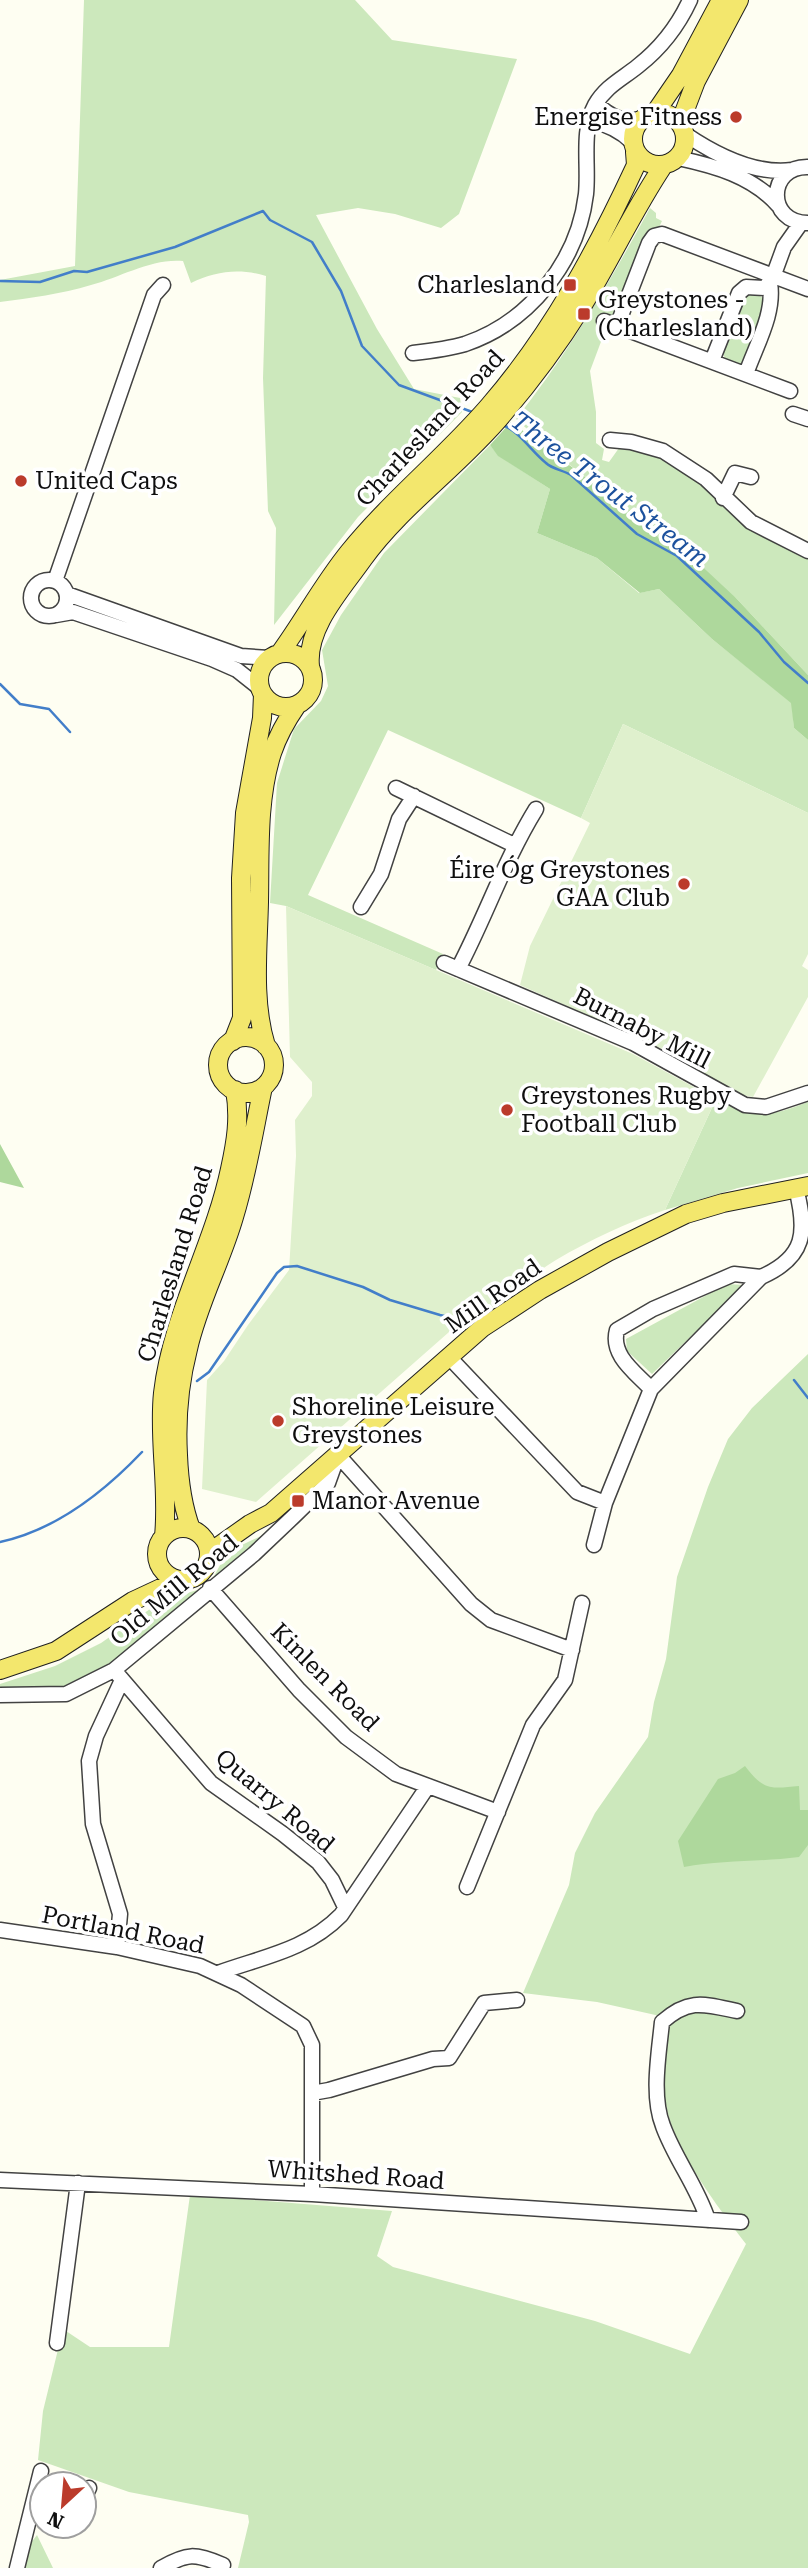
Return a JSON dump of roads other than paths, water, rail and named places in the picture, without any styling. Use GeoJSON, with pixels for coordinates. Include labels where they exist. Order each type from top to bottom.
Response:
{"type":"FeatureCollection","features":[{"type":"Feature","properties":{"kind":"main road"},"geometry":{"type":"LineString","coordinates":[[721,0],[681,75],[649,116],[634,130],[634,147],[644,161],[670,162],[684,149],[682,129],[695,81],[739,0]]}},
{"type":"Feature","properties":{"kind":"main road"},"geometry":{"type":"LineString","coordinates":[[649,116],[665,114],[682,129]]}},
{"type":"Feature","properties":{"kind":"main road","name":"Charlesland Road"},"geometry":{"type":"LineString","coordinates":[[496,411],[570,294],[624,191],[636,165],[634,147]]}},
{"type":"Feature","properties":{"kind":"main road","name":"Charlesland Road"},"geometry":{"type":"LineString","coordinates":[[310,666],[309,653],[315,635],[330,607],[366,555],[560,341],[670,162]]}},
{"type":"Feature","properties":{"kind":"main road","name":"Charlesland Road"},"geometry":{"type":"LineString","coordinates":[[274,656],[348,552],[399,496],[472,436]]}},
{"type":"Feature","properties":{"kind":"main road"},"geometry":{"type":"LineString","coordinates":[[298,655],[310,666],[314,680],[308,696],[297,705],[282,727],[271,755],[263,796],[259,854],[258,999],[260,1026],[274,1064],[272,1076],[264,1087],[248,1093],[235,1090],[223,1080],[219,1068],[221,1054],[233,1041],[242,1018],[241,878],[245,813],[262,718],[260,671],[274,656],[298,655]]}},
{"type":"Feature","properties":{"kind":"main road"},"geometry":{"type":"LineString","coordinates":[[262,692],[278,706],[297,705]]}},
{"type":"Feature","properties":{"kind":"main road"},"geometry":{"type":"LineString","coordinates":[[233,1041],[249,1037],[266,1046]]}},
{"type":"Feature","properties":{"kind":"main road","name":"Charlesland Road"},"geometry":{"type":"LineString","coordinates":[[194,1530],[185,1514],[178,1466],[180,1390],[188,1347],[226,1243],[242,1189],[264,1087]]}},
{"type":"Feature","properties":{"kind":"main road","name":"Charlesland Road"},"geometry":{"type":"LineString","coordinates":[[163,1536],[166,1517],[163,1393],[181,1318],[223,1205],[239,1123],[235,1090]]}},
{"type":"Feature","properties":{"kind":"main road","name":"Mill Road"},"geometry":{"type":"LineString","coordinates":[[209,1553],[250,1524],[271,1513],[482,1328],[540,1290],[608,1252],[686,1214],[723,1203],[802,1187]]}},
{"type":"Feature","properties":{"kind":"main road","name":"Mill Road"},"geometry":{"type":"LineString","coordinates":[[194,1530],[250,1524]]}},
{"type":"Feature","properties":{"kind":"main road"},"geometry":{"type":"LineString","coordinates":[[0,1670],[56,1651],[133,1601],[178,1580],[192,1579],[203,1571],[208,1561],[209,1553],[204,1539],[194,1530],[178,1528],[163,1536],[157,1550],[158,1562],[153,1574],[133,1601]]}},
{"type":"Feature","properties":{"kind":"main road"},"geometry":{"type":"LineString","coordinates":[[158,1562],[166,1574],[178,1580]]}},
{"type":"Feature","properties":{"kind":"street"},"geometry":{"type":"LineString","coordinates":[[413,353],[466,343],[498,329],[522,313],[545,290],[561,266],[580,223],[587,182],[589,120],[596,104],[610,85],[636,68],[663,42],[682,18],[690,0]]}},
{"type":"Feature","properties":{"kind":"street"},"geometry":{"type":"LineString","coordinates":[[596,104],[610,116],[630,122],[649,116]]}},
{"type":"Feature","properties":{"kind":"street"},"geometry":{"type":"LineString","coordinates":[[589,120],[607,125],[626,135],[634,147]]}},
{"type":"Feature","properties":{"kind":"street"},"geometry":{"type":"LineString","coordinates":[[682,129],[721,155],[755,168],[772,172],[803,167]]}},
{"type":"Feature","properties":{"kind":"street"},"geometry":{"type":"LineString","coordinates":[[670,162],[706,164],[751,182],[764,190],[782,210],[804,223],[784,247],[772,280],[772,298],[767,317],[746,374]]}},
{"type":"Feature","properties":{"kind":"street"},"geometry":{"type":"LineString","coordinates":[[784,247],[782,210],[776,197],[780,181],[803,167]]}},
{"type":"Feature","properties":{"kind":"street"},"geometry":{"type":"LineString","coordinates":[[790,391],[610,324],[649,243],[654,236],[662,234],[772,280],[808,289]]}},
{"type":"Feature","properties":{"kind":"street"},"geometry":{"type":"LineString","coordinates":[[712,361],[739,293],[746,287],[765,288],[772,280]]}},
{"type":"Feature","properties":{"kind":"street"},"geometry":{"type":"LineString","coordinates":[[55,581],[154,295],[163,285]]}},
{"type":"Feature","properties":{"kind":"street"},"geometry":{"type":"LineString","coordinates":[[793,414],[808,419]]}},
{"type":"Feature","properties":{"kind":"street"},"geometry":{"type":"LineString","coordinates":[[610,440],[631,442],[663,451],[706,479],[751,522],[808,551]]}},
{"type":"Feature","properties":{"kind":"street"},"geometry":{"type":"LineString","coordinates":[[723,498],[729,470],[751,477]]}},
{"type":"Feature","properties":{"kind":"street"},"geometry":{"type":"LineString","coordinates":[[262,692],[237,670],[212,659],[73,612],[50,616],[39,613],[31,598],[34,588],[43,581],[55,581],[67,594],[229,653],[241,656],[274,656]]}},
{"type":"Feature","properties":{"kind":"street"},"geometry":{"type":"LineString","coordinates":[[56,615],[65,606],[67,594]]}},
{"type":"Feature","properties":{"kind":"street"},"geometry":{"type":"LineString","coordinates":[[396,788],[514,845]]}},
{"type":"Feature","properties":{"kind":"street"},"geometry":{"type":"LineString","coordinates":[[361,907],[381,874],[399,819],[414,796]]}},
{"type":"Feature","properties":{"kind":"street","name":"Burnaby Mill"},"geometry":{"type":"LineString","coordinates":[[536,809],[514,845],[494,887],[481,925],[451,966],[633,1043],[745,1105],[766,1107],[808,1093]]}},
{"type":"Feature","properties":{"kind":"street"},"geometry":{"type":"LineString","coordinates":[[594,1545],[605,1503],[651,1389],[761,1277],[781,1268],[799,1248],[802,1187]]}},
{"type":"Feature","properties":{"kind":"street"},"geometry":{"type":"LineString","coordinates":[[651,1389],[616,1351],[614,1339],[617,1330],[653,1309],[734,1274],[761,1277]]}},
{"type":"Feature","properties":{"kind":"street"},"geometry":{"type":"LineString","coordinates":[[449,1357],[577,1492],[605,1503]]}},
{"type":"Feature","properties":{"kind":"street"},"geometry":{"type":"LineString","coordinates":[[338,1455],[471,1604],[491,1620],[572,1650]]}},
{"type":"Feature","properties":{"kind":"street","name":"Old Mill Road"},"geometry":{"type":"LineString","coordinates":[[0,1695],[66,1694],[118,1675],[210,1588],[254,1554],[328,1483],[338,1455]]}},
{"type":"Feature","properties":{"kind":"street","name":"Kinlen Road"},"geometry":{"type":"LineString","coordinates":[[210,1588],[299,1690],[346,1737],[397,1774],[498,1812]]}},
{"type":"Feature","properties":{"kind":"street"},"geometry":{"type":"LineString","coordinates":[[467,1887],[533,1725],[565,1680],[582,1603]]}},
{"type":"Feature","properties":{"kind":"street"},"geometry":{"type":"LineString","coordinates":[[117,1947],[120,1914],[93,1824],[89,1761],[118,1675]]}},
{"type":"Feature","properties":{"kind":"street","name":"Quarry Road"},"geometry":{"type":"LineString","coordinates":[[118,1675],[211,1783],[318,1862],[332,1880],[345,1907]]}},
{"type":"Feature","properties":{"kind":"street"},"geometry":{"type":"LineString","coordinates":[[218,1973],[302,1944],[327,1930],[341,1915],[428,1786]]}},
{"type":"Feature","properties":{"kind":"street","name":"Portland Road"},"geometry":{"type":"LineString","coordinates":[[0,1930],[117,1947],[200,1966],[218,1973],[303,2025],[312,2045],[312,2194]]}},
{"type":"Feature","properties":{"kind":"street"},"geometry":{"type":"LineString","coordinates":[[312,2093],[433,2059],[449,2058],[484,2003],[517,2000]]}},
{"type":"Feature","properties":{"kind":"street"},"geometry":{"type":"LineString","coordinates":[[708,2220],[701,2196],[662,2124],[656,2080],[662,2022],[676,2010],[689,2005],[737,2011]]}},
{"type":"Feature","properties":{"kind":"street","name":"Whitshed Road"},"geometry":{"type":"LineString","coordinates":[[0,2180],[312,2194],[741,2222]]}},
{"type":"Feature","properties":{"kind":"street"},"geometry":{"type":"LineString","coordinates":[[57,2343],[78,2183]]}},
{"type":"Feature","properties":{"kind":"street"},"geometry":{"type":"LineString","coordinates":[[17,2568],[28,2529]]}},
{"type":"Feature","properties":{"kind":"street"},"geometry":{"type":"LineString","coordinates":[[161,2568],[181,2557],[200,2555],[223,2565]]}},
{"type":"Feature","properties":{"kind":"waterway","name":"Three Trout Stream"},"geometry":{"type":"LineString","coordinates":[[0,281],[40,282],[74,271],[87,272],[175,247],[263,211],[270,220],[312,242],[341,291],[362,346],[399,385],[475,413]]}},
{"type":"Feature","properties":{"kind":"waterway","name":"Three Trout Stream"},"geometry":{"type":"LineString","coordinates":[[503,425],[548,465],[571,475],[637,534],[677,556],[759,632],[784,662],[808,683]]}},
{"type":"Feature","properties":{"kind":"waterway"},"geometry":{"type":"LineString","coordinates":[[0,684],[20,704],[49,709],[70,732]]}},
{"type":"Feature","properties":{"kind":"waterway"},"geometry":{"type":"LineString","coordinates":[[197,1381],[209,1372],[277,1273],[284,1267],[297,1266],[363,1287],[390,1300],[463,1320]]}},
{"type":"Feature","properties":{"kind":"waterway"},"geometry":{"type":"LineString","coordinates":[[794,1380],[808,1398]]}},
{"type":"Feature","properties":{"kind":"waterway"},"geometry":{"type":"LineString","coordinates":[[0,1542],[40,1529],[77,1508],[111,1482],[142,1452]]}},
{"type":"Feature","properties":{"kind":"place","name":"Energise Fitness"},"geometry":{"type":"Point","coordinates":[736,117]}},
{"type":"Feature","properties":{"kind":"place","name":"Charlesland"},"geometry":{"type":"Point","coordinates":[570,285]}},
{"type":"Feature","properties":{"kind":"place","name":"Greystones - (Charlesland)"},"geometry":{"type":"Point","coordinates":[584,314]}},
{"type":"Feature","properties":{"kind":"place","name":"United Caps"},"geometry":{"type":"Point","coordinates":[21,481]}},
{"type":"Feature","properties":{"kind":"place","name":"Éire Óg Greystones GAA Club"},"geometry":{"type":"Point","coordinates":[684,884]}},
{"type":"Feature","properties":{"kind":"place","name":"Greystones Rugby Football Club"},"geometry":{"type":"Point","coordinates":[507,1110]}},
{"type":"Feature","properties":{"kind":"place","name":"Shoreline Leisure Greystones"},"geometry":{"type":"Point","coordinates":[278,1421]}},
{"type":"Feature","properties":{"kind":"place","name":"Manor Avenue"},"geometry":{"type":"Point","coordinates":[298,1501]}}]}
